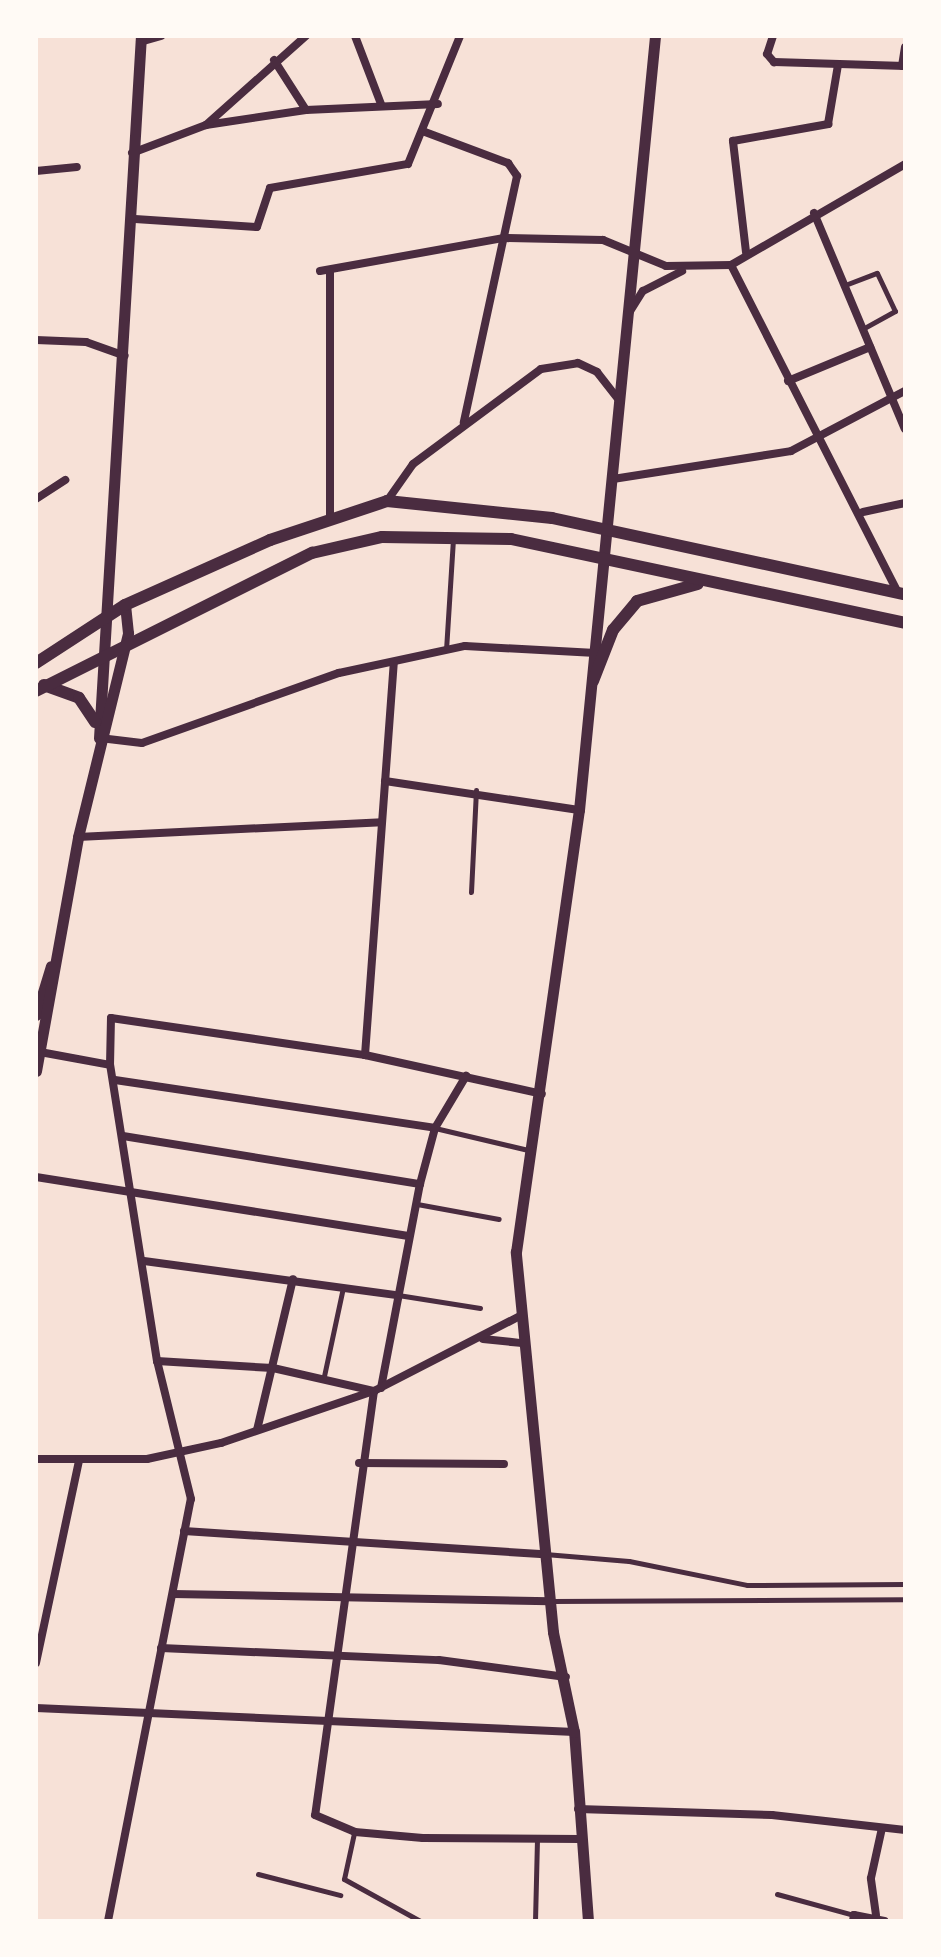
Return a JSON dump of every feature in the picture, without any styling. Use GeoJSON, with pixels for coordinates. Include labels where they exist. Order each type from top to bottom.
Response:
{"type":"FeatureCollection","features":[{"type":"Feature","properties":{"kind":"main road"},"geometry":{"type":"LineString","coordinates":[[36,663],[125,605],[330,520],[387,501],[480,506],[902,594]]}},
{"type":"Feature","properties":{"kind":"main road"},"geometry":{"type":"LineString","coordinates":[[40,688],[312,553],[382,537],[454,533],[602,557],[905,623]]}},
{"type":"Feature","properties":{"kind":"main road"},"geometry":{"type":"LineString","coordinates":[[593,681],[613,630],[637,601],[707,582]]}},
{"type":"Feature","properties":{"kind":"main road"},"geometry":{"type":"LineString","coordinates":[[40,688],[79,698],[95,722]]}},
{"type":"Feature","properties":{"kind":"street"},"geometry":{"type":"LineString","coordinates":[[99,738],[95,722],[106,615],[135,219],[131,154],[140,39],[161,36]]}},
{"type":"Feature","properties":{"kind":"street"},"geometry":{"type":"LineString","coordinates":[[206,125],[274,60],[306,36]]}},
{"type":"Feature","properties":{"kind":"street"},"geometry":{"type":"LineString","coordinates":[[355,36],[381,104]]}},
{"type":"Feature","properties":{"kind":"street"},"geometry":{"type":"LineString","coordinates":[[135,219],[257,227],[270,188],[402,167],[425,132],[438,104],[460,36]]}},
{"type":"Feature","properties":{"kind":"street"},"geometry":{"type":"LineString","coordinates":[[588,1921],[574,1732],[544,1554],[520,1343],[516,1252],[535,1152],[579,810],[596,653],[604,530],[622,404],[626,319],[655,36]]}},
{"type":"Feature","properties":{"kind":"street"},"geometry":{"type":"LineString","coordinates":[[773,36],[767,54],[774,62],[904,66],[905,47]]}},
{"type":"Feature","properties":{"kind":"street"},"geometry":{"type":"LineString","coordinates":[[274,60],[306,110]]}},
{"type":"Feature","properties":{"kind":"street"},"geometry":{"type":"LineString","coordinates":[[746,252],[733,141],[828,124],[838,65]]}},
{"type":"Feature","properties":{"kind":"street"},"geometry":{"type":"LineString","coordinates":[[131,154],[206,125],[306,110],[381,104],[438,104]]}},
{"type":"Feature","properties":{"kind":"street"},"geometry":{"type":"LineString","coordinates":[[425,132],[515,171],[504,238],[464,422]]}},
{"type":"Feature","properties":{"kind":"street"},"geometry":{"type":"LineString","coordinates":[[626,319],[643,291],[687,269],[731,265],[746,252],[905,164]]}},
{"type":"Feature","properties":{"kind":"street"},"geometry":{"type":"LineString","coordinates":[[36,171],[77,167]]}},
{"type":"Feature","properties":{"kind":"street"},"geometry":{"type":"LineString","coordinates":[[814,213],[862,329],[893,394],[905,429]]}},
{"type":"Feature","properties":{"kind":"street"},"geometry":{"type":"LineString","coordinates":[[330,520],[325,271],[504,238],[603,240],[687,269]]}},
{"type":"Feature","properties":{"kind":"street"},"geometry":{"type":"LineString","coordinates":[[731,265],[788,381],[863,512],[902,594]]}},
{"type":"Feature","properties":{"kind":"street"},"geometry":{"type":"LineString","coordinates":[[36,340],[86,342],[126,357]]}},
{"type":"Feature","properties":{"kind":"street"},"geometry":{"type":"LineString","coordinates":[[788,381],[870,347]]}},
{"type":"Feature","properties":{"kind":"street"},"geometry":{"type":"LineString","coordinates":[[387,501],[413,464],[464,422],[559,362],[597,372],[622,404]]}},
{"type":"Feature","properties":{"kind":"street"},"geometry":{"type":"LineString","coordinates":[[613,479],[791,451],[893,394],[905,391]]}},
{"type":"Feature","properties":{"kind":"street"},"geometry":{"type":"LineString","coordinates":[[36,499],[65,480]]}},
{"type":"Feature","properties":{"kind":"street"},"geometry":{"type":"LineString","coordinates":[[863,512],[905,503]]}},
{"type":"Feature","properties":{"kind":"street"},"geometry":{"type":"LineString","coordinates":[[36,1071],[78,837],[99,738],[126,644],[125,605]]}},
{"type":"Feature","properties":{"kind":"street"},"geometry":{"type":"LineString","coordinates":[[99,738],[142,743],[313,681],[446,650],[596,653]]}},
{"type":"Feature","properties":{"kind":"street"},"geometry":{"type":"LineString","coordinates":[[365,1055],[394,663]]}},
{"type":"Feature","properties":{"kind":"street"},"geometry":{"type":"LineString","coordinates":[[385,781],[476,790],[579,810]]}},
{"type":"Feature","properties":{"kind":"street"},"geometry":{"type":"LineString","coordinates":[[78,837],[382,822]]}},
{"type":"Feature","properties":{"kind":"street"},"geometry":{"type":"LineString","coordinates":[[36,1015],[56,954]]}},
{"type":"Feature","properties":{"kind":"street"},"geometry":{"type":"LineString","coordinates":[[108,1921],[150,1717],[190,1486],[179,1455],[157,1361],[107,1029],[120,1014],[365,1055],[543,1094]]}},
{"type":"Feature","properties":{"kind":"street"},"geometry":{"type":"LineString","coordinates":[[40,1052],[110,1065]]}},
{"type":"Feature","properties":{"kind":"street"},"geometry":{"type":"LineString","coordinates":[[466,1076],[435,1128],[408,1236],[378,1389],[359,1463],[315,1815],[355,1832],[580,1839]]}},
{"type":"Feature","properties":{"kind":"street"},"geometry":{"type":"LineString","coordinates":[[115,1080],[435,1128]]}},
{"type":"Feature","properties":{"kind":"street"},"geometry":{"type":"LineString","coordinates":[[123,1136],[420,1184]]}},
{"type":"Feature","properties":{"kind":"street"},"geometry":{"type":"LineString","coordinates":[[36,1177],[408,1236]]}},
{"type":"Feature","properties":{"kind":"street"},"geometry":{"type":"LineString","coordinates":[[144,1261],[395,1295]]}},
{"type":"Feature","properties":{"kind":"street"},"geometry":{"type":"LineString","coordinates":[[257,1430],[293,1279]]}},
{"type":"Feature","properties":{"kind":"street"},"geometry":{"type":"LineString","coordinates":[[36,1459],[79,1461],[179,1455],[378,1389],[482,1339],[520,1316]]}},
{"type":"Feature","properties":{"kind":"street"},"geometry":{"type":"LineString","coordinates":[[482,1339],[520,1343]]}},
{"type":"Feature","properties":{"kind":"street"},"geometry":{"type":"LineString","coordinates":[[157,1361],[273,1368],[378,1389]]}},
{"type":"Feature","properties":{"kind":"street"},"geometry":{"type":"LineString","coordinates":[[36,1663],[79,1461]]}},
{"type":"Feature","properties":{"kind":"street"},"geometry":{"type":"LineString","coordinates":[[359,1463],[504,1464]]}},
{"type":"Feature","properties":{"kind":"street"},"geometry":{"type":"LineString","coordinates":[[184,1531],[351,1538],[544,1554]]}},
{"type":"Feature","properties":{"kind":"street"},"geometry":{"type":"LineString","coordinates":[[173,1594],[550,1601]]}},
{"type":"Feature","properties":{"kind":"street"},"geometry":{"type":"LineString","coordinates":[[161,1648],[439,1660],[567,1677]]}},
{"type":"Feature","properties":{"kind":"street"},"geometry":{"type":"LineString","coordinates":[[36,1708],[150,1717],[574,1732]]}},
{"type":"Feature","properties":{"kind":"street"},"geometry":{"type":"LineString","coordinates":[[578,1809],[772,1815],[905,1830]]}},
{"type":"Feature","properties":{"kind":"street"},"geometry":{"type":"LineString","coordinates":[[854,1918],[880,1918],[871,1878],[882,1828]]}},
{"type":"Feature","properties":{"kind":"lane"},"geometry":{"type":"LineString","coordinates":[[845,285],[877,273],[895,311],[862,329]]}},
{"type":"Feature","properties":{"kind":"lane"},"geometry":{"type":"LineString","coordinates":[[446,650],[454,533]]}},
{"type":"Feature","properties":{"kind":"lane"},"geometry":{"type":"LineString","coordinates":[[471,892],[476,790]]}},
{"type":"Feature","properties":{"kind":"lane"},"geometry":{"type":"LineString","coordinates":[[435,1128],[535,1152]]}},
{"type":"Feature","properties":{"kind":"lane"},"geometry":{"type":"LineString","coordinates":[[416,1204],[499,1219]]}},
{"type":"Feature","properties":{"kind":"lane"},"geometry":{"type":"LineString","coordinates":[[324,1376],[343,1287]]}},
{"type":"Feature","properties":{"kind":"lane"},"geometry":{"type":"LineString","coordinates":[[395,1295],[480,1308]]}},
{"type":"Feature","properties":{"kind":"lane"},"geometry":{"type":"LineString","coordinates":[[544,1554],[629,1561],[747,1585],[905,1584]]}},
{"type":"Feature","properties":{"kind":"lane"},"geometry":{"type":"LineString","coordinates":[[550,1601],[905,1599]]}},
{"type":"Feature","properties":{"kind":"lane"},"geometry":{"type":"LineString","coordinates":[[355,1832],[344,1879],[420,1921]]}},
{"type":"Feature","properties":{"kind":"lane"},"geometry":{"type":"LineString","coordinates":[[535,1921],[537,1839]]}},
{"type":"Feature","properties":{"kind":"lane"},"geometry":{"type":"LineString","coordinates":[[258,1874],[340,1895]]}},
{"type":"Feature","properties":{"kind":"lane"},"geometry":{"type":"LineString","coordinates":[[777,1894],[854,1918]]}}]}
